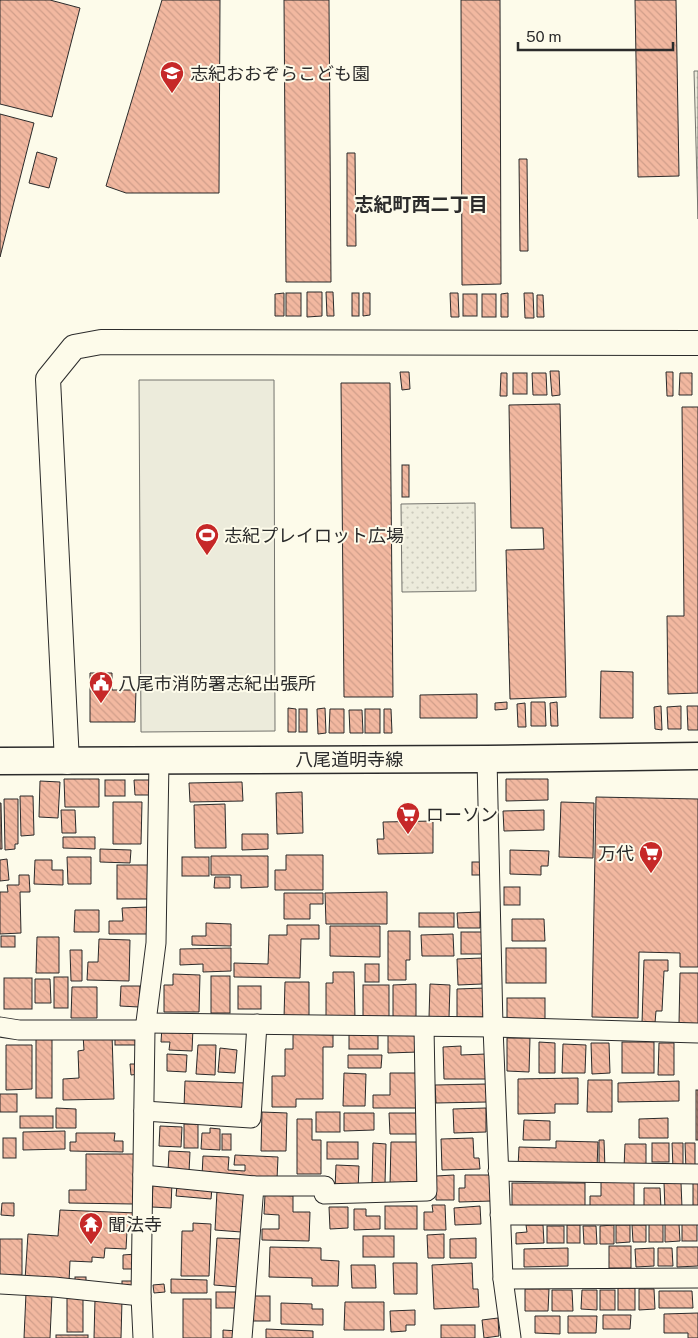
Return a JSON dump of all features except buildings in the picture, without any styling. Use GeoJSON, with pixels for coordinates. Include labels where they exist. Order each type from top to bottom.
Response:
{"type":"FeatureCollection","features":[{"type":"Feature","properties":{"kind":"main road","name":"八尾道明寺線"},"geometry":{"type":"LineString","coordinates":[[0,762],[698,756]]}},
{"type":"Feature","properties":{"kind":"street"},"geometry":{"type":"LineString","coordinates":[[67,762],[48,379],[74,347],[101,342],[698,343]]}},
{"type":"Feature","properties":{"kind":"street"},"geometry":{"type":"LineString","coordinates":[[487,758],[493,1028],[502,1279],[511,1338]]}},
{"type":"Feature","properties":{"kind":"street"},"geometry":{"type":"LineString","coordinates":[[143,1338],[141,1296],[145,1026],[156,943],[160,760]]}},
{"type":"Feature","properties":{"kind":"street"},"geometry":{"type":"LineString","coordinates":[[0,1027],[19,1030],[257,1024],[698,1033]]}},
{"type":"Feature","properties":{"kind":"street"},"geometry":{"type":"LineString","coordinates":[[144,1111],[251,1118],[257,1024]]}},
{"type":"Feature","properties":{"kind":"street"},"geometry":{"type":"LineString","coordinates":[[143,1175],[254,1186],[325,1186],[324,1194],[427,1191],[424,1027]]}},
{"type":"Feature","properties":{"kind":"street"},"geometry":{"type":"LineString","coordinates":[[498,1172],[698,1174]]}},
{"type":"Feature","properties":{"kind":"street"},"geometry":{"type":"LineString","coordinates":[[242,1338],[254,1186]]}},
{"type":"Feature","properties":{"kind":"street"},"geometry":{"type":"LineString","coordinates":[[500,1215],[698,1215]]}},
{"type":"Feature","properties":{"kind":"street"},"geometry":{"type":"LineString","coordinates":[[502,1279],[698,1278]]}},
{"type":"Feature","properties":{"kind":"street"},"geometry":{"type":"LineString","coordinates":[[0,1284],[54,1287],[141,1296]]}},
{"type":"Feature","properties":{"kind":"shaded area"},"geometry":{"type":"Polygon","coordinates":[[[694,71],[698,71],[698,219],[694,71]]]}},
{"type":"Feature","properties":{"kind":"shaded area","name":"志紀プレイロット広場"},"geometry":{"type":"Polygon","coordinates":[[[139,380],[274,380],[275,731],[141,732],[139,380]]]}},
{"type":"Feature","properties":{"kind":"shaded area"},"geometry":{"type":"Polygon","coordinates":[[[475,503],[476,591],[402,592],[401,504],[475,503]]]}},
{"type":"Feature","properties":{"kind":"place","name":"志紀おおぞらこども園"},"geometry":{"type":"Point","coordinates":[172,94]}},
{"type":"Feature","properties":{"kind":"place","name":"志紀プレイロット広場"},"geometry":{"type":"Point","coordinates":[207,556]}},
{"type":"Feature","properties":{"kind":"place","name":"八尾市消防署志紀出張所"},"geometry":{"type":"Point","coordinates":[101,704]}},
{"type":"Feature","properties":{"kind":"place","name":"ローソン"},"geometry":{"type":"Point","coordinates":[408,835]}},
{"type":"Feature","properties":{"kind":"place","name":"万代"},"geometry":{"type":"Point","coordinates":[651,874]}},
{"type":"Feature","properties":{"kind":"place","name":"聞法寺"},"geometry":{"type":"Point","coordinates":[91,1245]}},
{"type":"Feature","properties":{"kind":"district","name":"志紀町西二丁目"},"geometry":{"type":"Point","coordinates":[421,204]}}]}
